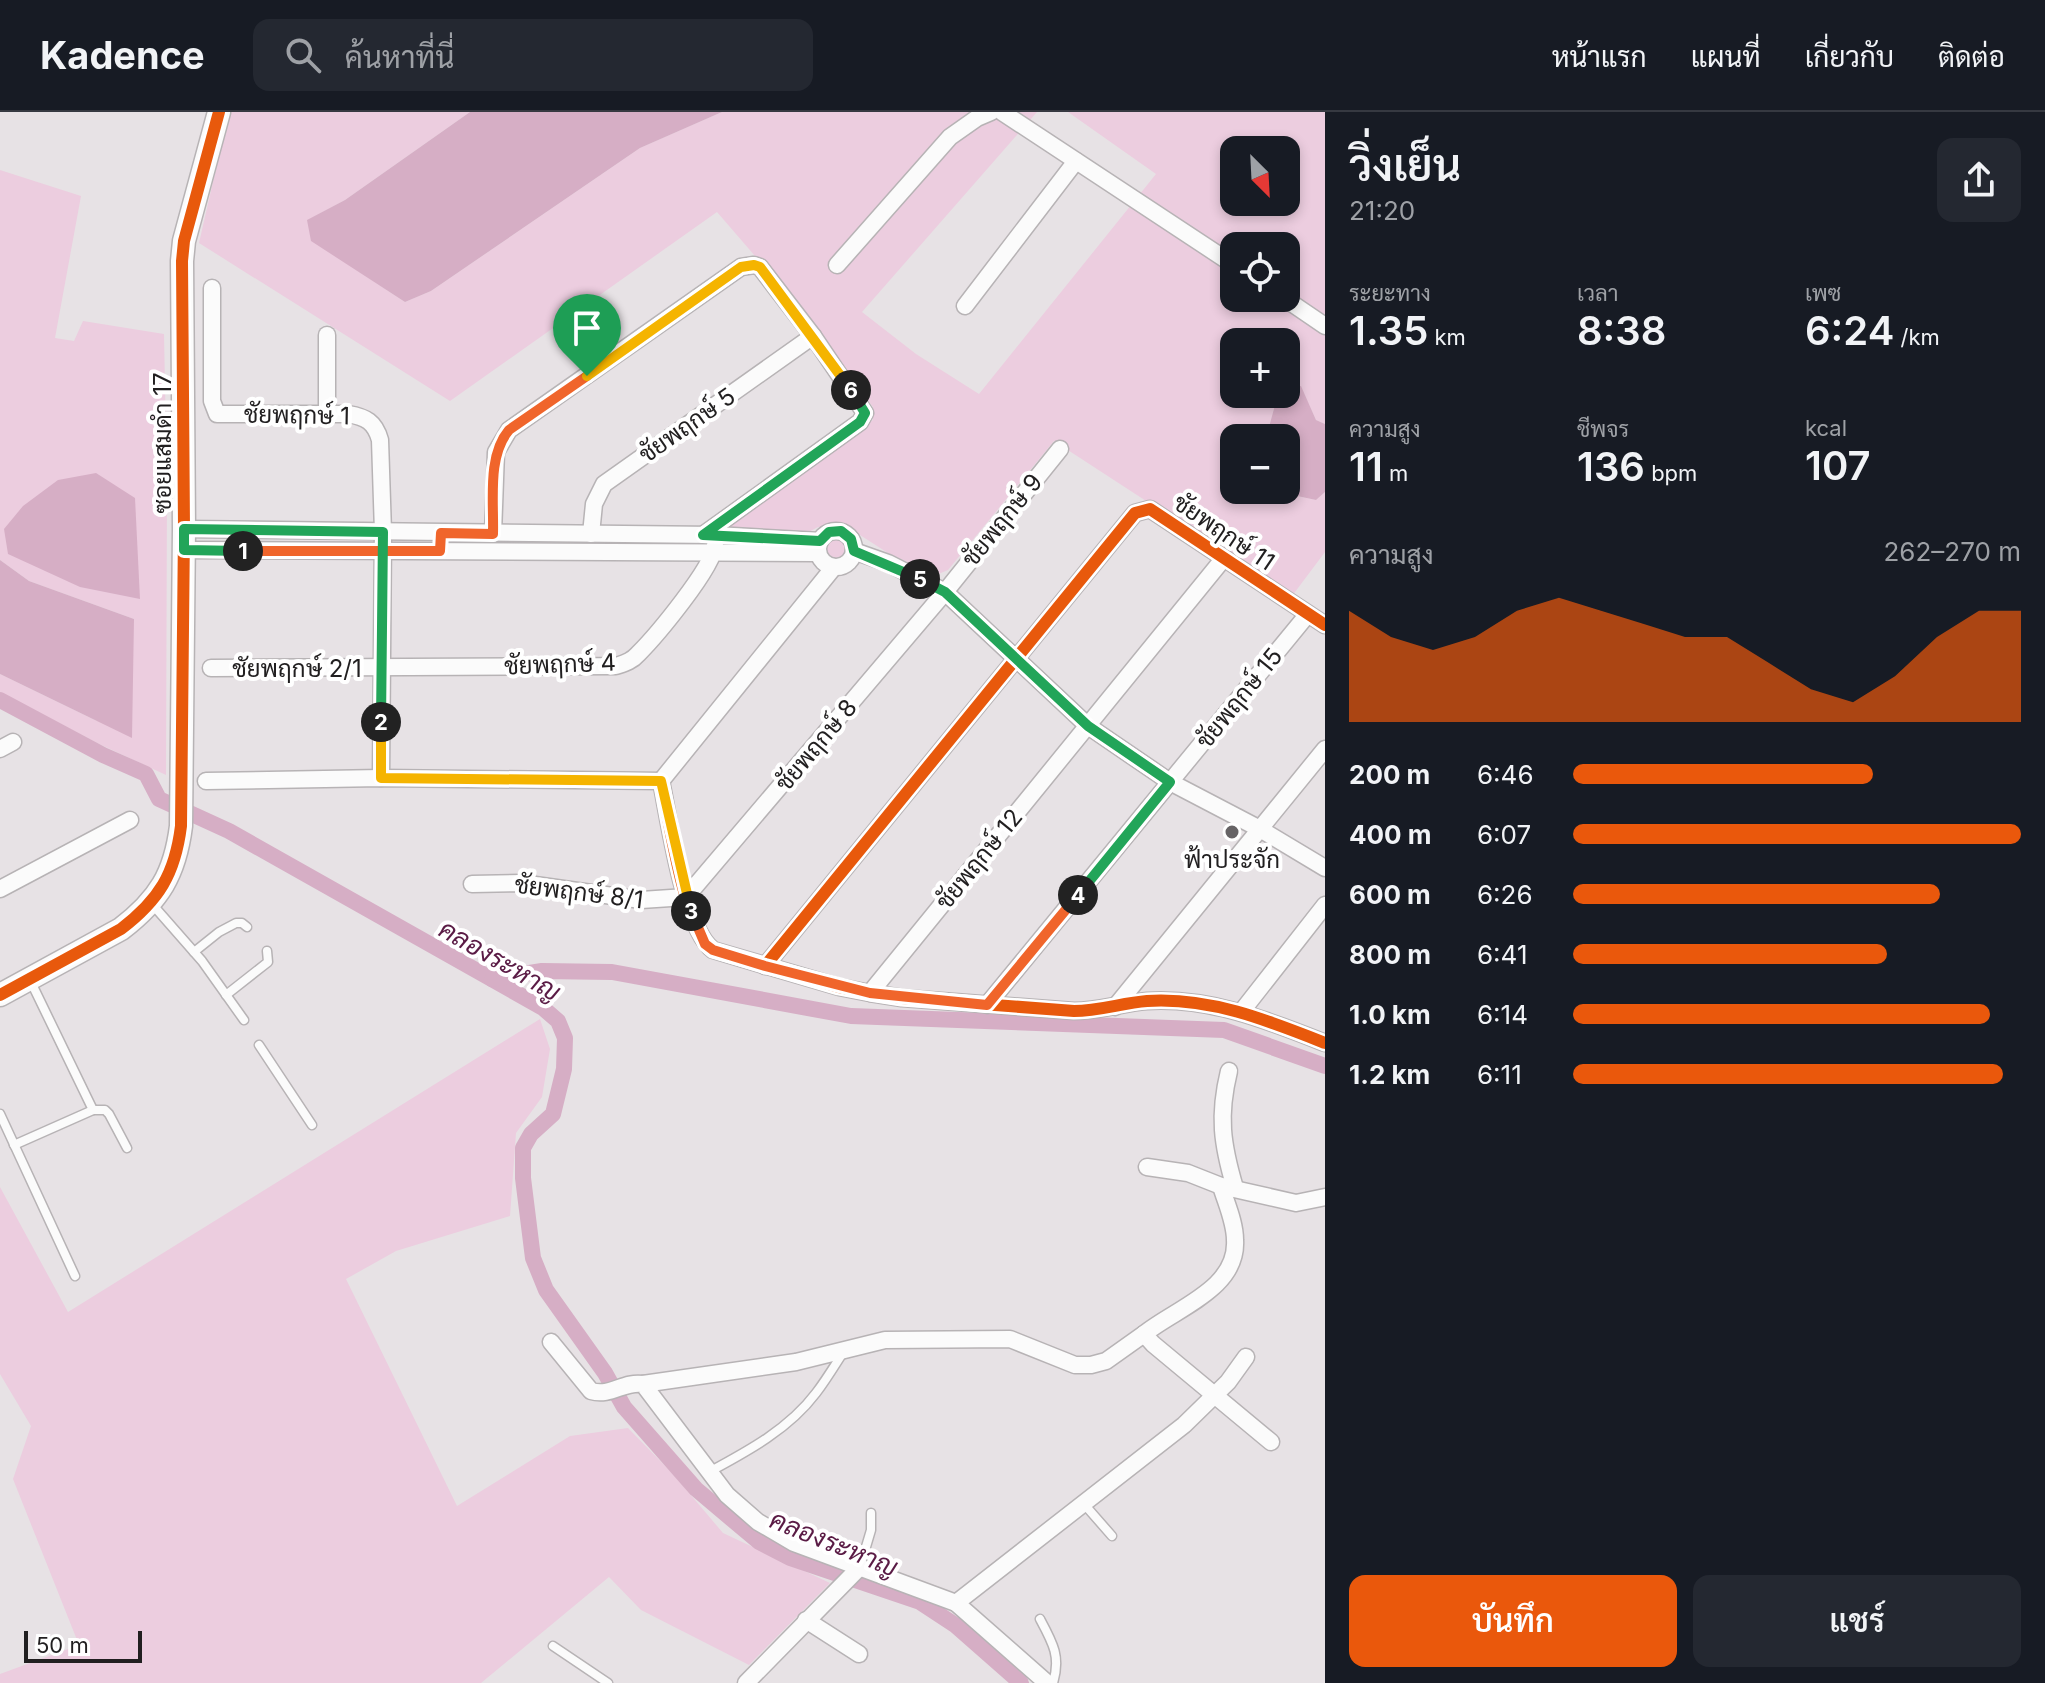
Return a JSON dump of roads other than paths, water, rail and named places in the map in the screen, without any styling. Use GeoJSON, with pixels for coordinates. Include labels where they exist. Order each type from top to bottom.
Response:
{"type":"FeatureCollection","features":[{"type":"Feature","properties":{"kind":"street","name":"ซอยแสมดำ 17"},"geometry":{"type":"LineString","coordinates":[[152,903],[167,880],[177,854],[181,826],[184,241],[219,112]]}},
{"type":"Feature","properties":{"kind":"street"},"geometry":{"type":"LineString","coordinates":[[837,265],[950,137],[991,112]]}},
{"type":"Feature","properties":{"kind":"street"},"geometry":{"type":"LineString","coordinates":[[1002,112],[1220,256]]}},
{"type":"Feature","properties":{"kind":"street"},"geometry":{"type":"LineString","coordinates":[[965,306],[1076,161]]}},
{"type":"Feature","properties":{"kind":"street"},"geometry":{"type":"LineString","coordinates":[[184,540],[309,552],[544,553],[711,541],[863,418],[863,407],[760,267],[741,267],[509,430],[496,452],[493,534]]}},
{"type":"Feature","properties":{"kind":"street","name":"ชัยพฤกษ์ 1"},"geometry":{"type":"LineString","coordinates":[[212,288],[212,401],[217,414],[327,413],[362,416],[371,421],[378,431],[383,532],[381,778]]}},
{"type":"Feature","properties":{"kind":"street"},"geometry":{"type":"LineString","coordinates":[[1300,309],[1325,326]]}},
{"type":"Feature","properties":{"kind":"street"},"geometry":{"type":"LineString","coordinates":[[327,335],[327,413]]}},
{"type":"Feature","properties":{"kind":"street","name":"ชัยพฤกษ์ 5"},"geometry":{"type":"LineString","coordinates":[[591,534],[594,504],[604,484],[813,336]]}},
{"type":"Feature","properties":{"kind":"street","name":"ชัยพฤกษ์ 9"},"geometry":{"type":"LineString","coordinates":[[945,592],[1060,449]]}},
{"type":"Feature","properties":{"kind":"street","name":"ชัยพฤกษ์ 11"},"geometry":{"type":"LineString","coordinates":[[1016,660],[1135,513],[1141,510],[1150,509],[1325,625]]}},
{"type":"Feature","properties":{"kind":"street"},"geometry":{"type":"LineString","coordinates":[[184,540],[309,531],[591,534],[819,547]]}},
{"type":"Feature","properties":{"kind":"street"},"geometry":{"type":"LineString","coordinates":[[309,531],[309,552]]}},
{"type":"Feature","properties":{"kind":"street"},"geometry":{"type":"LineString","coordinates":[[661,781],[834,567],[849,561],[854,551],[851,539],[841,531],[829,532],[819,547]]}},
{"type":"Feature","properties":{"kind":"street"},"geometry":{"type":"LineString","coordinates":[[440,551],[441,533]]}},
{"type":"Feature","properties":{"kind":"street"},"geometry":{"type":"LineString","coordinates":[[544,553],[545,534]]}},
{"type":"Feature","properties":{"kind":"street","name":"ชัยพฤกษ์ 4"},"geometry":{"type":"LineString","coordinates":[[382,667],[616,666],[627,663],[637,656],[696,583],[711,541]]}},
{"type":"Feature","properties":{"kind":"street"},"geometry":{"type":"LineString","coordinates":[[819,547],[827,565],[834,567]]}},
{"type":"Feature","properties":{"kind":"street"},"geometry":{"type":"LineString","coordinates":[[854,551],[888,563],[945,592],[1088,726],[1170,782],[1260,829],[1325,868]]}},
{"type":"Feature","properties":{"kind":"street","name":"ชัยพฤกษ์ 12"},"geometry":{"type":"LineString","coordinates":[[870,993],[1224,558]]}},
{"type":"Feature","properties":{"kind":"street","name":"ชัยพฤกษ์ 8"},"geometry":{"type":"LineString","coordinates":[[686,897],[945,592]]}},
{"type":"Feature","properties":{"kind":"street","name":"ชัยพฤกษ์ 15"},"geometry":{"type":"LineString","coordinates":[[987,1005],[1308,614]]}},
{"type":"Feature","properties":{"kind":"street"},"geometry":{"type":"LineString","coordinates":[[765,966],[1016,660]]}},
{"type":"Feature","properties":{"kind":"street","name":"ชัยพฤกษ์ 2/1"},"geometry":{"type":"LineString","coordinates":[[211,668],[382,667]]}},
{"type":"Feature","properties":{"kind":"street"},"geometry":{"type":"LineString","coordinates":[[1115,1007],[1325,749]]}},
{"type":"Feature","properties":{"kind":"street"},"geometry":{"type":"LineString","coordinates":[[206,781],[381,778],[661,781]]}},
{"type":"Feature","properties":{"kind":"street"},"geometry":{"type":"LineString","coordinates":[[661,781],[686,897],[698,933],[713,950],[870,993],[1083,1011],[1145,1001],[1178,1001],[1242,1011],[1325,1043]]}},
{"type":"Feature","properties":{"kind":"street"},"geometry":{"type":"LineString","coordinates":[[0,889],[130,820]]}},
{"type":"Feature","properties":{"kind":"street","name":"ชัยพฤกษ์ 8/1"},"geometry":{"type":"LineString","coordinates":[[472,884],[521,883],[641,900],[686,897]]}},
{"type":"Feature","properties":{"kind":"street"},"geometry":{"type":"LineString","coordinates":[[0,995],[121,929],[152,903]]}},
{"type":"Feature","properties":{"kind":"street"},"geometry":{"type":"LineString","coordinates":[[1242,1011],[1325,905]]}},
{"type":"Feature","properties":{"kind":"street"},"geometry":{"type":"LineString","coordinates":[[551,1342],[591,1391],[608,1393],[636,1384],[796,1362],[885,1340],[1000,1338],[1028,1344],[1075,1365],[1106,1361],[1209,1290],[1227,1272],[1235,1256],[1221,1131],[1222,1099],[1229,1071]]}},
{"type":"Feature","properties":{"kind":"street"},"geometry":{"type":"LineString","coordinates":[[1147,1167],[1188,1173],[1228,1187],[1296,1203],[1325,1197]]}},
{"type":"Feature","properties":{"kind":"street"},"geometry":{"type":"LineString","coordinates":[[1144,1334],[1271,1442]]}},
{"type":"Feature","properties":{"kind":"street"},"geometry":{"type":"LineString","coordinates":[[956,1603],[1184,1425],[1214,1396],[1246,1357]]}},
{"type":"Feature","properties":{"kind":"street"},"geometry":{"type":"LineString","coordinates":[[636,1384],[727,1495],[758,1522],[853,1575],[956,1603],[1047,1683]]}},
{"type":"Feature","properties":{"kind":"street"},"geometry":{"type":"LineString","coordinates":[[746,1683],[853,1575]]}},
{"type":"Feature","properties":{"kind":"street"},"geometry":{"type":"LineString","coordinates":[[806,1620],[859,1654]]}},
{"type":"Feature","properties":{"kind":"lane"},"geometry":{"type":"LineString","coordinates":[[152,903],[194,952],[244,1020]]}},
{"type":"Feature","properties":{"kind":"lane"},"geometry":{"type":"LineString","coordinates":[[194,952],[236,923],[247,927]]}},
{"type":"Feature","properties":{"kind":"lane"},"geometry":{"type":"LineString","coordinates":[[226,995],[268,962],[267,951]]}},
{"type":"Feature","properties":{"kind":"lane"},"geometry":{"type":"LineString","coordinates":[[30,980],[93,1110]]}},
{"type":"Feature","properties":{"kind":"lane"},"geometry":{"type":"LineString","coordinates":[[259,1045],[312,1125]]}},
{"type":"Feature","properties":{"kind":"lane"},"geometry":{"type":"LineString","coordinates":[[14,1145],[93,1110],[105,1110],[127,1148]]}},
{"type":"Feature","properties":{"kind":"lane"},"geometry":{"type":"LineString","coordinates":[[0,1114],[75,1276]]}},
{"type":"Feature","properties":{"kind":"lane"},"geometry":{"type":"LineString","coordinates":[[709,1472],[753,1449],[788,1423],[815,1395],[844,1350]]}},
{"type":"Feature","properties":{"kind":"lane"},"geometry":{"type":"LineString","coordinates":[[1083,1503],[1112,1536]]}},
{"type":"Feature","properties":{"kind":"lane"},"geometry":{"type":"LineString","coordinates":[[853,1575],[871,1530],[871,1513]]}},
{"type":"Feature","properties":{"kind":"lane"},"geometry":{"type":"LineString","coordinates":[[1040,1619],[1056,1654],[1058,1666],[1053,1683]]}},
{"type":"Feature","properties":{"kind":"lane"},"geometry":{"type":"LineString","coordinates":[[553,1646],[608,1683]]}},
{"type":"Feature","properties":{"kind":"waterway","name":"คลองระหาญ"},"geometry":{"type":"LineString","coordinates":[[0,700],[103,755],[146,774],[159,799],[229,831],[543,1008],[558,1021],[565,1038],[564,1069],[553,1114],[531,1134],[523,1148],[523,1178],[533,1258],[546,1290],[605,1373],[624,1407],[696,1489],[759,1542],[790,1558],[920,1602],[955,1625],[1021,1683]]}},
{"type":"Feature","properties":{"kind":"waterway"},"geometry":{"type":"LineString","coordinates":[[492,979],[542,971],[612,972],[851,1016],[1224,1030],[1325,1066]]}},
{"type":"Feature","properties":{"kind":"place","name":"ฟ้าประจัก"},"geometry":{"type":"Point","coordinates":[1232,832]}}]}
